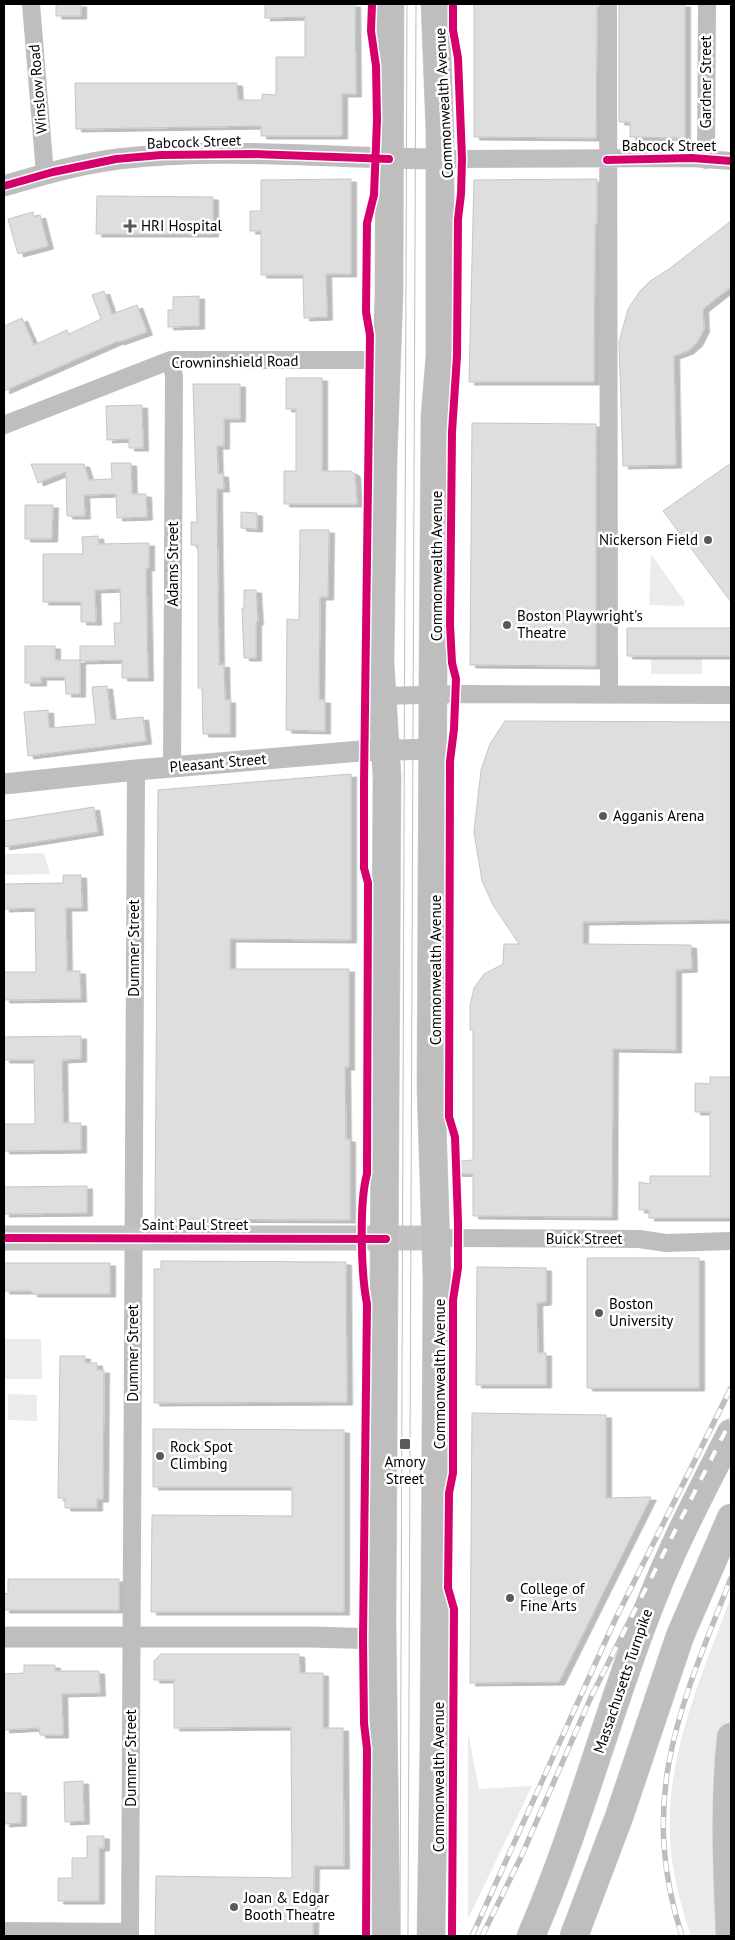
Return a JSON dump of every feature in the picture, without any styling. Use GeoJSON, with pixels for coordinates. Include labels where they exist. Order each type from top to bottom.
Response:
{"type":"FeatureCollection","features":[{"type":"Feature","properties":{"kind":"main road"},"geometry":{"type":"LineString","coordinates":[[386,1936],[382,1639],[388,777],[382,696],[381,536],[387,360],[390,4]]}},
{"type":"Feature","properties":{"kind":"main road","name":"Commonwealth Avenue"},"geometry":{"type":"LineString","coordinates":[[431,1936],[434,1744],[436,1238],[431,1088],[433,696],[435,416],[440,356],[440,159],[435,4]]}},
{"type":"Feature","properties":{"kind":"main road","name":"Saint Paul Street"},"geometry":{"type":"LineString","coordinates":[[4,1238],[436,1238]]}},
{"type":"Feature","properties":{"kind":"main road","name":"Massachusetts Turnpike"},"geometry":{"type":"LineString","coordinates":[[531,1936],[562,1864],[610,1716],[652,1599],[731,1433]]}},
{"type":"Feature","properties":{"kind":"main road"},"geometry":{"type":"LineString","coordinates":[[574,1936],[619,1817],[680,1636],[731,1518]]}},
{"type":"Feature","properties":{"kind":"main road"},"geometry":{"type":"LineString","coordinates":[[730,1936],[726,1837],[727,1778],[731,1737]]}},
{"type":"Feature","properties":{"kind":"street","name":"Winslow Road"},"geometry":{"type":"LineString","coordinates":[[31,4],[45,174]]}},
{"type":"Feature","properties":{"kind":"street"},"geometry":{"type":"LineString","coordinates":[[608,4],[609,696]]}},
{"type":"Feature","properties":{"kind":"street","name":"Gardner Street"},"geometry":{"type":"LineString","coordinates":[[706,160],[707,4]]}},
{"type":"Feature","properties":{"kind":"street","name":"Babcock Street"},"geometry":{"type":"LineString","coordinates":[[4,186],[45,174],[116,160],[161,155],[252,154],[389,159],[607,160],[692,158],[731,160]]}},
{"type":"Feature","properties":{"kind":"street","name":"Crowninshield Road"},"geometry":{"type":"LineString","coordinates":[[4,425],[171,360],[387,360]]}},
{"type":"Feature","properties":{"kind":"street","name":"Adams Street"},"geometry":{"type":"LineString","coordinates":[[171,360],[174,376],[172,767]]}},
{"type":"Feature","properties":{"kind":"street"},"geometry":{"type":"LineString","coordinates":[[382,696],[731,695]]}},
{"type":"Feature","properties":{"kind":"street","name":"Pleasant Street"},"geometry":{"type":"LineString","coordinates":[[4,784],[172,767],[386,750],[433,749]]}},
{"type":"Feature","properties":{"kind":"street","name":"Dummer Street"},"geometry":{"type":"LineString","coordinates":[[130,1934],[136,770]]}},
{"type":"Feature","properties":{"kind":"street","name":"Buick Street"},"geometry":{"type":"LineString","coordinates":[[436,1238],[639,1239],[666,1243],[731,1241]]}},
{"type":"Feature","properties":{"kind":"street"},"geometry":{"type":"LineString","coordinates":[[4,1637],[310,1637],[382,1639]]}},
{"type":"Feature","properties":{"kind":"street"},"geometry":{"type":"LineString","coordinates":[[4,1931],[130,1934]]}},
{"type":"Feature","properties":{"kind":"shaded area"},"geometry":{"type":"Polygon","coordinates":[[[651,554],[685,602],[684,606],[649,605],[651,554]]]}},
{"type":"Feature","properties":{"kind":"shaded area"},"geometry":{"type":"Polygon","coordinates":[[[651,659],[702,659],[702,674],[651,674],[651,659]]]}},
{"type":"Feature","properties":{"kind":"shaded area"},"geometry":{"type":"Polygon","coordinates":[[[44,853],[50,874],[4,875],[4,854],[44,853]]]}},
{"type":"Feature","properties":{"kind":"shaded area"},"geometry":{"type":"Polygon","coordinates":[[[4,1339],[41,1339],[42,1379],[4,1379],[4,1339]]]}},
{"type":"Feature","properties":{"kind":"shaded area"},"geometry":{"type":"Polygon","coordinates":[[[8,1394],[37,1395],[37,1421],[8,1420],[8,1394]]]}},
{"type":"Feature","properties":{"kind":"shaded area"},"geometry":{"type":"Polygon","coordinates":[[[731,1597],[731,1936],[691,1936],[674,1873],[671,1851],[672,1785],[686,1721],[696,1689],[731,1597]]]}},
{"type":"Feature","properties":{"kind":"shaded area"},"geometry":{"type":"Polygon","coordinates":[[[468,1732],[479,1789],[532,1786],[468,1919],[468,1732]]]}},
{"type":"Feature","properties":{"kind":"building"},"geometry":{"type":"Polygon","coordinates":[[[56,4],[81,4],[81,16],[56,16],[56,4]]]}},
{"type":"Feature","properties":{"kind":"building"},"geometry":{"type":"Polygon","coordinates":[[[265,4],[355,4],[356,94],[342,94],[342,136],[261,136],[261,126],[76,129],[75,83],[237,83],[238,100],[262,100],[262,94],[276,95],[276,57],[305,57],[305,17],[265,18],[265,4]]]}},
{"type":"Feature","properties":{"kind":"building"},"geometry":{"type":"Polygon","coordinates":[[[474,4],[597,4],[596,138],[474,137],[474,4]]]}},
{"type":"Feature","properties":{"kind":"building"},"geometry":{"type":"Polygon","coordinates":[[[619,4],[685,4],[685,138],[630,137],[630,122],[619,122],[619,4]]]}},
{"type":"Feature","properties":{"kind":"building"},"geometry":{"type":"Polygon","coordinates":[[[351,179],[351,274],[326,274],[327,317],[304,318],[303,275],[261,275],[261,231],[250,231],[250,211],[261,211],[261,180],[351,179]]]}},
{"type":"Feature","properties":{"kind":"building"},"geometry":{"type":"Polygon","coordinates":[[[597,179],[594,382],[469,382],[474,180],[597,179]]]}},
{"type":"Feature","properties":{"kind":"building"},"geometry":{"type":"Polygon","coordinates":[[[97,196],[213,197],[213,234],[96,234],[97,196]]]}},
{"type":"Feature","properties":{"kind":"building"},"geometry":{"type":"Polygon","coordinates":[[[33,212],[34,217],[40,215],[48,246],[18,254],[8,219],[33,212]]]}},
{"type":"Feature","properties":{"kind":"building"},"geometry":{"type":"Polygon","coordinates":[[[731,221],[731,287],[703,309],[704,329],[697,343],[688,351],[674,356],[676,465],[623,466],[619,342],[628,309],[640,291],[650,281],[669,269],[731,221]]]}},
{"type":"Feature","properties":{"kind":"building"},"geometry":{"type":"Polygon","coordinates":[[[104,291],[112,314],[137,305],[147,332],[118,341],[4,391],[4,326],[22,318],[34,345],[67,330],[69,334],[101,319],[92,295],[104,291]]]}},
{"type":"Feature","properties":{"kind":"building"},"geometry":{"type":"Polygon","coordinates":[[[199,296],[199,326],[168,327],[168,310],[173,310],[173,297],[199,296]]]}},
{"type":"Feature","properties":{"kind":"building"},"geometry":{"type":"Polygon","coordinates":[[[286,378],[322,378],[322,471],[351,471],[355,474],[357,504],[284,504],[284,471],[296,471],[296,409],[286,409],[286,378]]]}},
{"type":"Feature","properties":{"kind":"building"},"geometry":{"type":"Polygon","coordinates":[[[193,384],[240,384],[240,419],[224,419],[224,446],[217,446],[218,474],[223,474],[224,489],[217,489],[219,665],[224,664],[225,700],[230,700],[230,734],[203,734],[202,688],[198,688],[198,545],[191,545],[191,522],[197,522],[193,384]]]}},
{"type":"Feature","properties":{"kind":"building"},"geometry":{"type":"Polygon","coordinates":[[[142,405],[143,448],[129,448],[129,439],[107,440],[106,406],[142,405]]]}},
{"type":"Feature","properties":{"kind":"building"},"geometry":{"type":"Polygon","coordinates":[[[472,423],[596,424],[596,666],[470,665],[472,423]]]}},
{"type":"Feature","properties":{"kind":"building"},"geometry":{"type":"Polygon","coordinates":[[[111,463],[131,463],[132,494],[146,494],[147,517],[117,518],[116,494],[84,495],[85,516],[67,516],[66,472],[38,483],[31,464],[84,464],[89,480],[112,479],[111,463]]]}},
{"type":"Feature","properties":{"kind":"building","name":"Nickerson Field"},"geometry":{"type":"Polygon","coordinates":[[[731,463],[731,602],[663,511],[731,463]]]}},
{"type":"Feature","properties":{"kind":"building"},"geometry":{"type":"Polygon","coordinates":[[[25,505],[53,505],[52,539],[25,539],[25,505]]]}},
{"type":"Feature","properties":{"kind":"building"},"geometry":{"type":"Polygon","coordinates":[[[241,512],[257,513],[257,529],[241,528],[241,512]]]}},
{"type":"Feature","properties":{"kind":"building"},"geometry":{"type":"Polygon","coordinates":[[[300,530],[329,530],[328,597],[320,597],[319,700],[325,700],[325,731],[286,730],[287,619],[299,620],[300,530]]]}},
{"type":"Feature","properties":{"kind":"building"},"geometry":{"type":"Polygon","coordinates":[[[98,536],[99,544],[149,543],[149,568],[146,568],[148,678],[122,678],[122,660],[80,661],[80,646],[115,646],[114,623],[121,623],[120,589],[95,590],[96,622],[81,622],[81,602],[43,602],[43,554],[83,554],[82,537],[98,536]]]}},
{"type":"Feature","properties":{"kind":"building"},"geometry":{"type":"Polygon","coordinates":[[[244,590],[256,590],[258,622],[256,622],[256,658],[244,658],[242,608],[244,608],[244,590]]]}},
{"type":"Feature","properties":{"kind":"building"},"geometry":{"type":"Polygon","coordinates":[[[627,628],[731,628],[731,656],[627,656],[627,628]]]}},
{"type":"Feature","properties":{"kind":"building"},"geometry":{"type":"Polygon","coordinates":[[[25,646],[55,646],[55,660],[80,660],[80,694],[66,694],[65,677],[41,677],[41,683],[25,683],[25,646]]]}},
{"type":"Feature","properties":{"kind":"building"},"geometry":{"type":"Polygon","coordinates":[[[107,686],[111,720],[143,717],[146,741],[28,756],[24,712],[48,710],[49,728],[96,724],[92,687],[107,686]]]}},
{"type":"Feature","properties":{"kind":"building"},"geometry":{"type":"Polygon","coordinates":[[[505,721],[731,722],[731,920],[583,922],[583,944],[691,945],[692,969],[676,970],[676,1050],[613,1049],[612,1217],[473,1216],[473,1174],[452,1173],[451,1162],[473,1160],[473,1030],[470,1030],[470,1006],[474,988],[484,974],[503,964],[504,944],[519,944],[493,905],[482,881],[474,832],[481,770],[490,744],[505,721]]]}},
{"type":"Feature","properties":{"kind":"building"},"geometry":{"type":"Polygon","coordinates":[[[351,774],[351,940],[230,939],[230,969],[349,969],[349,1067],[345,1067],[346,1139],[350,1139],[350,1220],[155,1219],[158,790],[351,774]]]}},
{"type":"Feature","properties":{"kind":"building"},"geometry":{"type":"Polygon","coordinates":[[[94,807],[98,832],[4,847],[4,821],[94,807]]]}},
{"type":"Feature","properties":{"kind":"building"},"geometry":{"type":"Polygon","coordinates":[[[63,875],[81,875],[82,908],[66,908],[67,971],[80,971],[81,999],[4,1000],[4,972],[36,972],[35,908],[4,909],[4,884],[63,883],[63,875]]]}},
{"type":"Feature","properties":{"kind":"building"},"geometry":{"type":"Polygon","coordinates":[[[81,1036],[81,1059],[62,1060],[63,1123],[81,1123],[81,1150],[4,1151],[4,1124],[35,1124],[34,1060],[4,1060],[4,1037],[81,1036]]]}},
{"type":"Feature","properties":{"kind":"building"},"geometry":{"type":"Polygon","coordinates":[[[710,1077],[731,1077],[731,1218],[649,1218],[649,1210],[639,1210],[639,1182],[650,1184],[650,1176],[710,1176],[710,1112],[695,1112],[695,1083],[710,1084],[710,1077]]]}},
{"type":"Feature","properties":{"kind":"building"},"geometry":{"type":"Polygon","coordinates":[[[87,1186],[87,1213],[4,1214],[4,1187],[87,1186]]]}},
{"type":"Feature","properties":{"kind":"building"},"geometry":{"type":"Polygon","coordinates":[[[587,1258],[699,1258],[699,1388],[587,1388],[587,1258]]]}},
{"type":"Feature","properties":{"kind":"building"},"geometry":{"type":"Polygon","coordinates":[[[161,1261],[346,1262],[347,1402],[154,1403],[154,1269],[161,1269],[161,1261]]]}},
{"type":"Feature","properties":{"kind":"building"},"geometry":{"type":"Polygon","coordinates":[[[4,1263],[110,1263],[110,1294],[32,1294],[32,1291],[4,1291],[4,1263]]]}},
{"type":"Feature","properties":{"kind":"building"},"geometry":{"type":"Polygon","coordinates":[[[477,1267],[546,1268],[546,1302],[537,1303],[538,1353],[546,1353],[546,1385],[476,1385],[477,1267]]]}},
{"type":"Feature","properties":{"kind":"building"},"geometry":{"type":"Polygon","coordinates":[[[60,1356],[85,1356],[85,1363],[97,1363],[97,1370],[104,1370],[103,1499],[97,1499],[97,1508],[65,1508],[65,1498],[58,1498],[60,1356]]]}},
{"type":"Feature","properties":{"kind":"building"},"geometry":{"type":"Polygon","coordinates":[[[472,1413],[606,1415],[606,1498],[651,1497],[559,1682],[470,1683],[472,1413]]]}},
{"type":"Feature","properties":{"kind":"building"},"geometry":{"type":"Polygon","coordinates":[[[153,1429],[344,1430],[344,1612],[151,1612],[152,1515],[292,1516],[292,1487],[153,1487],[153,1429]]]}},
{"type":"Feature","properties":{"kind":"building"},"geometry":{"type":"Polygon","coordinates":[[[8,1579],[119,1579],[119,1610],[4,1610],[4,1593],[8,1594],[8,1579]]]}},
{"type":"Feature","properties":{"kind":"building"},"geometry":{"type":"Polygon","coordinates":[[[161,1654],[299,1654],[300,1673],[323,1673],[323,1728],[343,1728],[344,1866],[314,1866],[313,1936],[155,1936],[156,1876],[292,1878],[291,1727],[174,1728],[174,1680],[154,1680],[154,1661],[161,1654]]]}},
{"type":"Feature","properties":{"kind":"building"},"geometry":{"type":"Polygon","coordinates":[[[24,1665],[55,1665],[55,1671],[99,1671],[100,1693],[62,1694],[63,1735],[40,1735],[39,1728],[4,1730],[4,1674],[24,1673],[24,1665]]]}},
{"type":"Feature","properties":{"kind":"building"},"geometry":{"type":"Polygon","coordinates":[[[83,1781],[84,1821],[65,1822],[64,1782],[83,1781]]]}},
{"type":"Feature","properties":{"kind":"building"},"geometry":{"type":"Polygon","coordinates":[[[4,1793],[21,1793],[21,1823],[4,1824],[4,1793]]]}},
{"type":"Feature","properties":{"kind":"building"},"geometry":{"type":"Polygon","coordinates":[[[87,1836],[104,1836],[104,1848],[99,1848],[99,1901],[58,1901],[58,1878],[72,1878],[72,1858],[87,1858],[87,1836]]]}},
{"type":"Feature","properties":{"kind":"tram line"},"geometry":{"type":"LineString","coordinates":[[400,1936],[407,4]]}},
{"type":"Feature","properties":{"kind":"tram line"},"geometry":{"type":"LineString","coordinates":[[408,1936],[416,4]]}},
{"type":"Feature","properties":{"kind":"railway"},"geometry":{"type":"LineString","coordinates":[[472,1936],[615,1620],[731,1388]]}},
{"type":"Feature","properties":{"kind":"railway"},"geometry":{"type":"LineString","coordinates":[[482,1936],[521,1857],[591,1697],[731,1420]]}},
{"type":"Feature","properties":{"kind":"railway"},"geometry":{"type":"LineString","coordinates":[[682,1936],[669,1886],[664,1839],[665,1795],[671,1752],[682,1710],[731,1578]]}},
{"type":"Feature","properties":{"kind":"cycle path"},"geometry":{"type":"LineString","coordinates":[[366,1936],[367,1749],[364,1723],[363,1639],[367,1304],[363,1275],[362,1220],[364,1187],[367,1174],[368,883],[364,868],[370,335],[366,312],[367,223],[374,195],[377,120],[376,66],[371,31],[372,4]]}},
{"type":"Feature","properties":{"kind":"cycle path"},"geometry":{"type":"LineString","coordinates":[[452,1936],[454,1609],[448,1588],[449,1493],[453,1473],[453,1300],[458,1268],[458,1222],[455,1137],[449,1117],[450,761],[454,729],[456,679],[452,663],[450,625],[452,432],[457,356],[458,219],[462,159],[458,58],[453,30],[453,4]]}},
{"type":"Feature","properties":{"kind":"cycle path"},"geometry":{"type":"LineString","coordinates":[[4,186],[53,172],[116,159],[161,155],[252,154],[389,159]]}},
{"type":"Feature","properties":{"kind":"cycle path"},"geometry":{"type":"LineString","coordinates":[[607,160],[692,158],[731,161]]}},
{"type":"Feature","properties":{"kind":"cycle path"},"geometry":{"type":"LineString","coordinates":[[4,1238],[386,1239]]}},
{"type":"Feature","properties":{"kind":"place","name":"HRI Hospital"},"geometry":{"type":"Point","coordinates":[130,226]}},
{"type":"Feature","properties":{"kind":"place","name":"Nickerson Field"},"geometry":{"type":"Point","coordinates":[708,540]}},
{"type":"Feature","properties":{"kind":"place","name":"Boston Playwright's Theatre"},"geometry":{"type":"Point","coordinates":[507,625]}},
{"type":"Feature","properties":{"kind":"place","name":"Agganis Arena"},"geometry":{"type":"Point","coordinates":[603,816]}},
{"type":"Feature","properties":{"kind":"place","name":"Boston University"},"geometry":{"type":"Point","coordinates":[599,1313]}},
{"type":"Feature","properties":{"kind":"place","name":"Amory Street"},"geometry":{"type":"Point","coordinates":[405,1444]}},
{"type":"Feature","properties":{"kind":"place","name":"Rock Spot Climbing"},"geometry":{"type":"Point","coordinates":[160,1456]}},
{"type":"Feature","properties":{"kind":"place","name":"College of Fine Arts"},"geometry":{"type":"Point","coordinates":[510,1598]}},
{"type":"Feature","properties":{"kind":"place","name":"Joan & Edgar Booth Theatre"},"geometry":{"type":"Point","coordinates":[234,1907]}}]}
